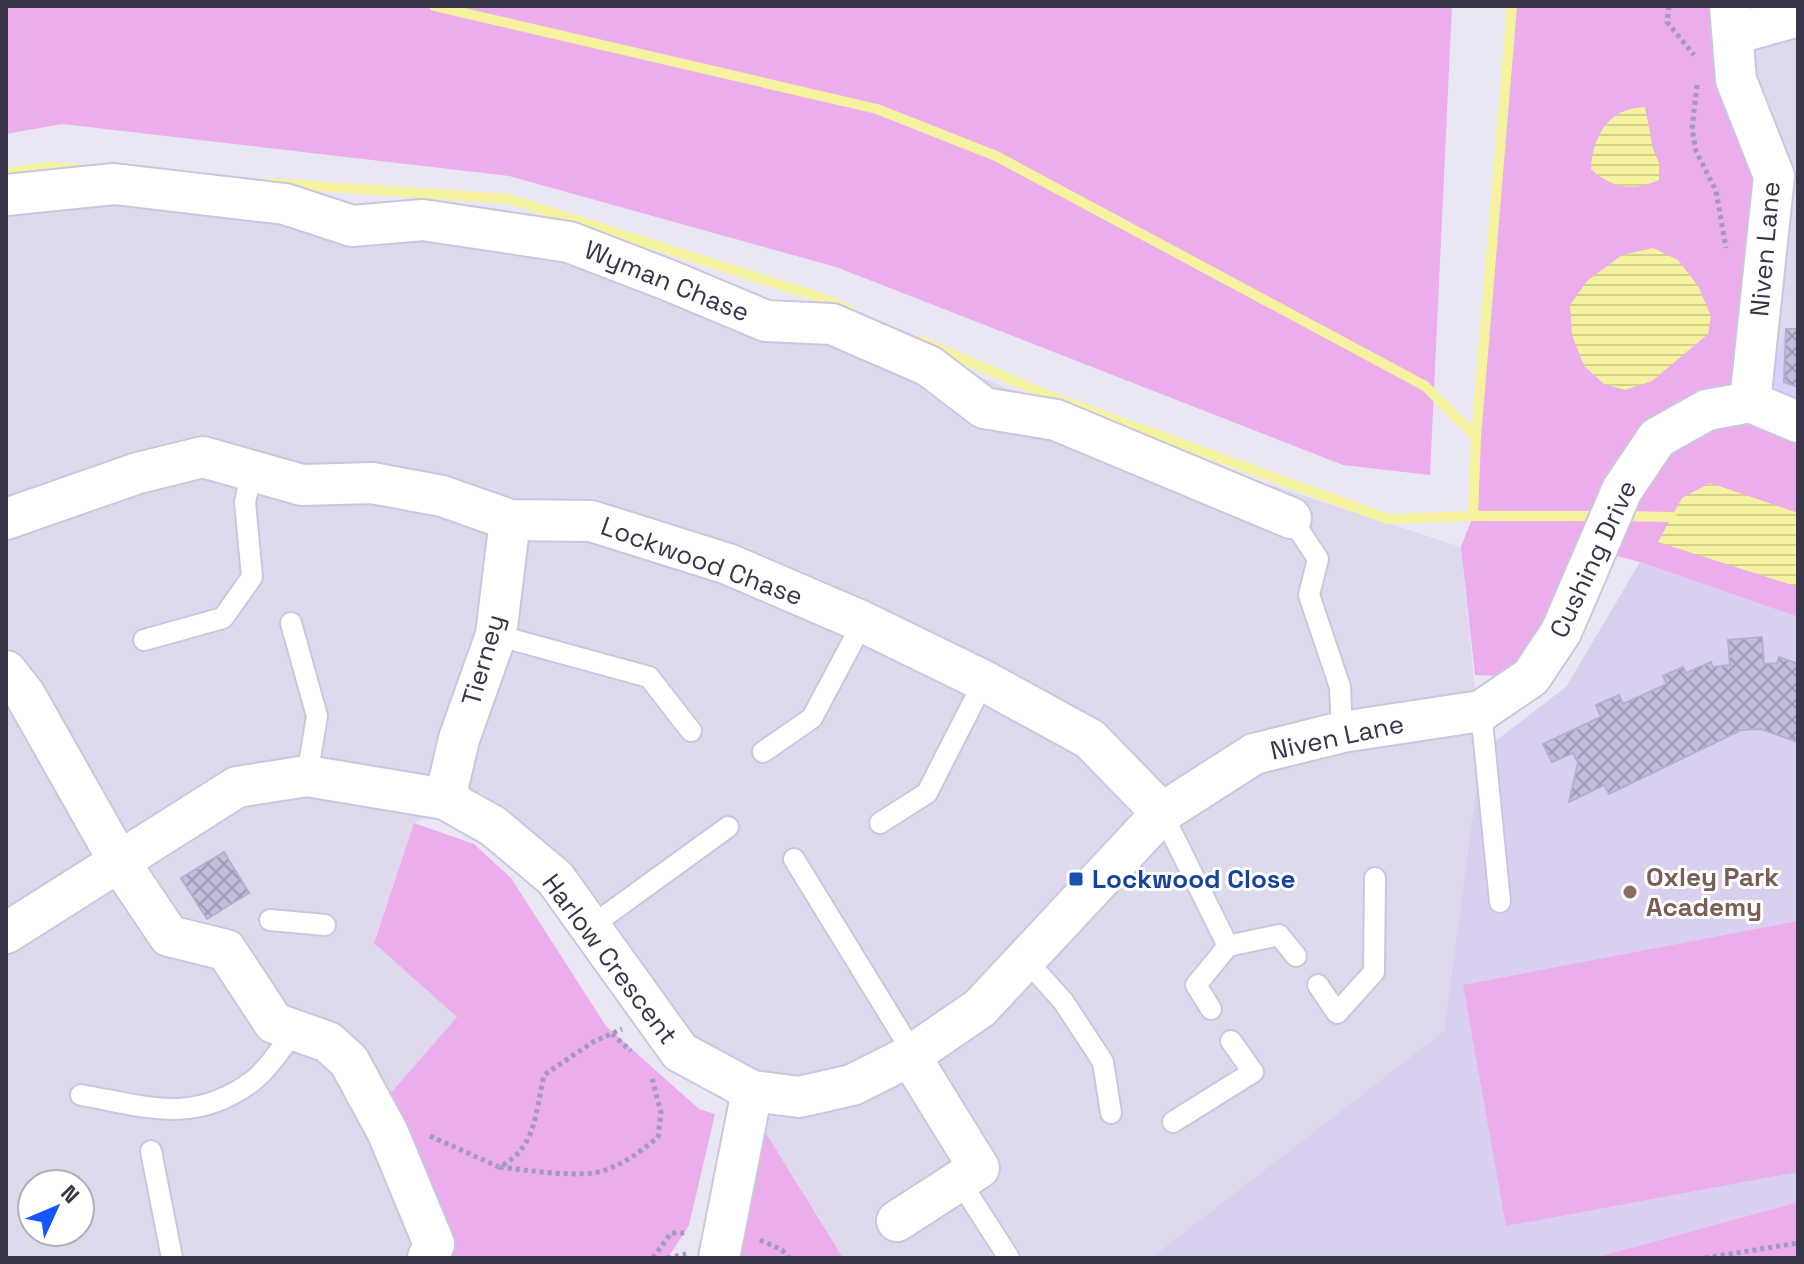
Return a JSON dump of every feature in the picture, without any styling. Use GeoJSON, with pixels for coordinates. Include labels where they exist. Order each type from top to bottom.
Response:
{"type":"FeatureCollection","features":[{"type":"Feature","properties":{"kind":"street"},"geometry":{"type":"LineString","coordinates":[[1732,20],[1798,16]]}},
{"type":"Feature","properties":{"kind":"street","name":"Niven Lane"},"geometry":{"type":"LineString","coordinates":[[1732,20],[1736,80],[1774,176],[1750,402]]}},
{"type":"Feature","properties":{"kind":"street","name":"Wyman Chase"},"geometry":{"type":"LineString","coordinates":[[6,195],[114,184],[285,204],[352,226],[423,220],[569,242],[766,321],[832,324],[929,366],[984,408],[1056,420],[1291,518]]}},
{"type":"Feature","properties":{"kind":"street"},"geometry":{"type":"LineString","coordinates":[[1750,402],[1798,422]]}},
{"type":"Feature","properties":{"kind":"street","name":"Cushing Drive"},"geometry":{"type":"LineString","coordinates":[[1481,711],[1531,677],[1561,632],[1622,490],[1657,438],[1707,410],[1750,402]]}},
{"type":"Feature","properties":{"kind":"street","name":"Lockwood Chase"},"geometry":{"type":"LineString","coordinates":[[6,519],[138,473],[203,457],[302,485],[372,483],[442,496],[510,520],[591,521],[728,564],[863,622],[984,681],[1090,739],[1162,813]]}},
{"type":"Feature","properties":{"kind":"street","name":"Tierney"},"geometry":{"type":"LineString","coordinates":[[445,799],[459,739],[496,635],[510,520]]}},
{"type":"Feature","properties":{"kind":"street"},"geometry":{"type":"LineString","coordinates":[[6,671],[25,695],[120,863],[169,936],[234,944],[274,1023],[328,1042],[349,1061],[388,1133],[434,1244],[428,1258]]}},
{"type":"Feature","properties":{"kind":"street","name":"Niven Lane"},"geometry":{"type":"LineString","coordinates":[[1162,813],[1254,754],[1342,732],[1481,711]]}},
{"type":"Feature","properties":{"kind":"street","name":"Harlow Crescent"},"geometry":{"type":"LineString","coordinates":[[6,933],[237,787],[307,776],[445,799],[493,826],[555,878],[680,1052],[752,1091],[799,1097],[852,1085],[911,1054],[980,1008],[1162,813]]}},
{"type":"Feature","properties":{"kind":"street"},"geometry":{"type":"LineString","coordinates":[[897,1221],[979,1168],[911,1054]]}},
{"type":"Feature","properties":{"kind":"street"},"geometry":{"type":"LineString","coordinates":[[719,1258],[752,1091]]}},
{"type":"Feature","properties":{"kind":"lane"},"geometry":{"type":"LineString","coordinates":[[144,640],[223,618],[252,577],[245,502],[252,471]]}},
{"type":"Feature","properties":{"kind":"lane"},"geometry":{"type":"LineString","coordinates":[[1291,518],[1318,559],[1309,595],[1340,687],[1342,732]]}},
{"type":"Feature","properties":{"kind":"lane"},"geometry":{"type":"LineString","coordinates":[[763,752],[812,718],[863,622]]}},
{"type":"Feature","properties":{"kind":"lane"},"geometry":{"type":"LineString","coordinates":[[291,623],[317,716],[307,776]]}},
{"type":"Feature","properties":{"kind":"lane"},"geometry":{"type":"LineString","coordinates":[[496,635],[649,677],[691,731]]}},
{"type":"Feature","properties":{"kind":"lane"},"geometry":{"type":"LineString","coordinates":[[880,823],[927,793],[984,681]]}},
{"type":"Feature","properties":{"kind":"lane"},"geometry":{"type":"LineString","coordinates":[[1481,711],[1500,902]]}},
{"type":"Feature","properties":{"kind":"lane"},"geometry":{"type":"LineString","coordinates":[[1162,813],[1228,946]]}},
{"type":"Feature","properties":{"kind":"lane"},"geometry":{"type":"LineString","coordinates":[[590,927],[728,827]]}},
{"type":"Feature","properties":{"kind":"lane"},"geometry":{"type":"LineString","coordinates":[[794,859],[911,1054]]}},
{"type":"Feature","properties":{"kind":"lane"},"geometry":{"type":"LineString","coordinates":[[1318,985],[1337,1013],[1374,972],[1375,878]]}},
{"type":"Feature","properties":{"kind":"lane"},"geometry":{"type":"LineString","coordinates":[[270,920],[325,925]]}},
{"type":"Feature","properties":{"kind":"lane"},"geometry":{"type":"LineString","coordinates":[[1211,1009],[1196,985],[1228,946],[1279,935],[1296,956]]}},
{"type":"Feature","properties":{"kind":"lane"},"geometry":{"type":"LineString","coordinates":[[1026,960],[1063,1001],[1103,1062],[1111,1113]]}},
{"type":"Feature","properties":{"kind":"lane"},"geometry":{"type":"LineString","coordinates":[[81,1095],[167,1111],[216,1104],[256,1078],[294,1032]]}},
{"type":"Feature","properties":{"kind":"lane"},"geometry":{"type":"LineString","coordinates":[[1173,1122],[1253,1072],[1231,1041]]}},
{"type":"Feature","properties":{"kind":"lane"},"geometry":{"type":"LineString","coordinates":[[151,1151],[172,1258]]}},
{"type":"Feature","properties":{"kind":"lane"},"geometry":{"type":"LineString","coordinates":[[959,1180],[1009,1258]]}},
{"type":"Feature","properties":{"kind":"path"},"geometry":{"type":"LineString","coordinates":[[1669,6],[1667,22],[1693,52],[1695,62]]}},
{"type":"Feature","properties":{"kind":"path"},"geometry":{"type":"LineString","coordinates":[[1696,73],[1692,129],[1696,151],[1716,191],[1727,257]]}},
{"type":"Feature","properties":{"kind":"path"},"geometry":{"type":"LineString","coordinates":[[499,1167],[514,1159],[528,1143],[544,1075],[611,1034],[652,1014]]}},
{"type":"Feature","properties":{"kind":"path"},"geometry":{"type":"LineString","coordinates":[[611,1034],[636,1056]]}},
{"type":"Feature","properties":{"kind":"path"},"geometry":{"type":"LineString","coordinates":[[388,1133],[411,1127],[499,1167],[551,1172],[602,1172],[634,1157],[658,1137],[661,1113],[651,1076]]}},
{"type":"Feature","properties":{"kind":"path"},"geometry":{"type":"LineString","coordinates":[[1705,1258],[1798,1243]]}},
{"type":"Feature","properties":{"kind":"shaded area"},"geometry":{"type":"Polygon","coordinates":[[[6,6],[1452,6],[1430,475],[1343,465],[836,267],[509,176],[62,124],[6,134],[6,6]]]}},
{"type":"Feature","properties":{"kind":"shaded area"},"geometry":{"type":"Polygon","coordinates":[[[1512,6],[1730,6],[1774,176],[1750,402],[1798,422],[1798,617],[1640,562],[1598,551],[1531,677],[1475,675],[1461,547],[1473,516],[1476,437],[1512,6]]]}},
{"type":"Feature","properties":{"kind":"shaded area"},"geometry":{"type":"Polygon","coordinates":[[[1730,6],[1798,6],[1798,420],[1750,402],[1730,6]]]}},
{"type":"Feature","properties":{"kind":"shaded area"},"geometry":{"type":"Polygon","coordinates":[[[1645,107],[1653,149],[1659,163],[1659,180],[1631,187],[1614,184],[1591,169],[1599,135],[1621,112],[1645,107]]]}},
{"type":"Feature","properties":{"kind":"shaded area"},"geometry":{"type":"Polygon","coordinates":[[[43,172],[448,214],[866,327],[1105,431],[1461,547],[1481,752],[1444,1031],[1151,1258],[843,1258],[764,1130],[680,1052],[481,792],[414,823],[374,942],[457,1017],[376,1110],[428,1258],[6,1258],[6,179],[43,172]]]}},
{"type":"Feature","properties":{"kind":"shaded area"},"geometry":{"type":"Polygon","coordinates":[[[1653,248],[1678,260],[1698,286],[1711,316],[1708,334],[1652,381],[1625,390],[1604,384],[1584,366],[1572,335],[1570,305],[1587,281],[1622,255],[1653,248]]]}},
{"type":"Feature","properties":{"kind":"shaded area"},"geometry":{"type":"Polygon","coordinates":[[[1786,329],[1798,329],[1798,460],[1751,443],[1786,329]]]}},
{"type":"Feature","properties":{"kind":"shaded area"},"geometry":{"type":"Polygon","coordinates":[[[1710,483],[1798,513],[1798,587],[1658,542],[1682,498],[1710,483]]]}},
{"type":"Feature","properties":{"kind":"shaded area","name":"Oxley Park Academy"},"geometry":{"type":"Polygon","coordinates":[[[1640,562],[1798,617],[1798,1202],[1594,1258],[1151,1258],[1444,1031],[1481,752],[1566,687],[1640,562]]]}},
{"type":"Feature","properties":{"kind":"shaded area"},"geometry":{"type":"Polygon","coordinates":[[[414,823],[474,844],[511,878],[606,1026],[699,1109],[715,1114],[689,1225],[668,1258],[440,1258],[376,1110],[457,1017],[374,943],[414,823]]]}},
{"type":"Feature","properties":{"kind":"shaded area"},"geometry":{"type":"Polygon","coordinates":[[[1798,921],[1798,1172],[1506,1226],[1463,985],[1798,921]]]}},
{"type":"Feature","properties":{"kind":"shaded area"},"geometry":{"type":"Polygon","coordinates":[[[764,1130],[843,1258],[737,1258],[764,1130]]]}},
{"type":"Feature","properties":{"kind":"shaded area"},"geometry":{"type":"Polygon","coordinates":[[[1798,1202],[1798,1258],[1594,1258],[1798,1202]]]}},
{"type":"Feature","properties":{"kind":"building"},"geometry":{"type":"Polygon","coordinates":[[[1786,329],[1798,329],[1798,387],[1784,382],[1786,329]]]}},
{"type":"Feature","properties":{"kind":"building"},"geometry":{"type":"Polygon","coordinates":[[[1762,637],[1764,664],[1777,663],[1779,657],[1798,664],[1798,742],[1761,729],[1741,730],[1609,794],[1604,785],[1569,802],[1578,763],[1573,753],[1552,762],[1543,744],[1601,717],[1596,705],[1619,695],[1623,704],[1667,684],[1663,676],[1683,667],[1686,673],[1711,662],[1713,667],[1730,665],[1728,640],[1762,637]]]}},
{"type":"Feature","properties":{"kind":"building"},"geometry":{"type":"Polygon","coordinates":[[[224,852],[249,893],[207,919],[181,878],[224,852]]]}},
{"type":"Feature","properties":{"kind":"waterway"},"geometry":{"type":"LineString","coordinates":[[434,6],[877,109],[996,156],[1425,386],[1476,437]]}},
{"type":"Feature","properties":{"kind":"waterway"},"geometry":{"type":"LineString","coordinates":[[1473,516],[1476,437],[1512,6]]}},
{"type":"Feature","properties":{"kind":"waterway"},"geometry":{"type":"LineString","coordinates":[[6,173],[48,167],[80,169]]}},
{"type":"Feature","properties":{"kind":"waterway"},"geometry":{"type":"LineString","coordinates":[[271,183],[509,199],[822,298],[849,310]]}},
{"type":"Feature","properties":{"kind":"waterway"},"geometry":{"type":"LineString","coordinates":[[919,340],[1052,397],[1388,519],[1601,516]]}},
{"type":"Feature","properties":{"kind":"waterway"},"geometry":{"type":"LineString","coordinates":[[1621,516],[1672,517]]}},
{"type":"Feature","properties":{"kind":"place","name":"Lockwood Close"},"geometry":{"type":"Point","coordinates":[1076,879]}},
{"type":"Feature","properties":{"kind":"place","name":"Oxley Park Academy"},"geometry":{"type":"Point","coordinates":[1630,892]}}]}
